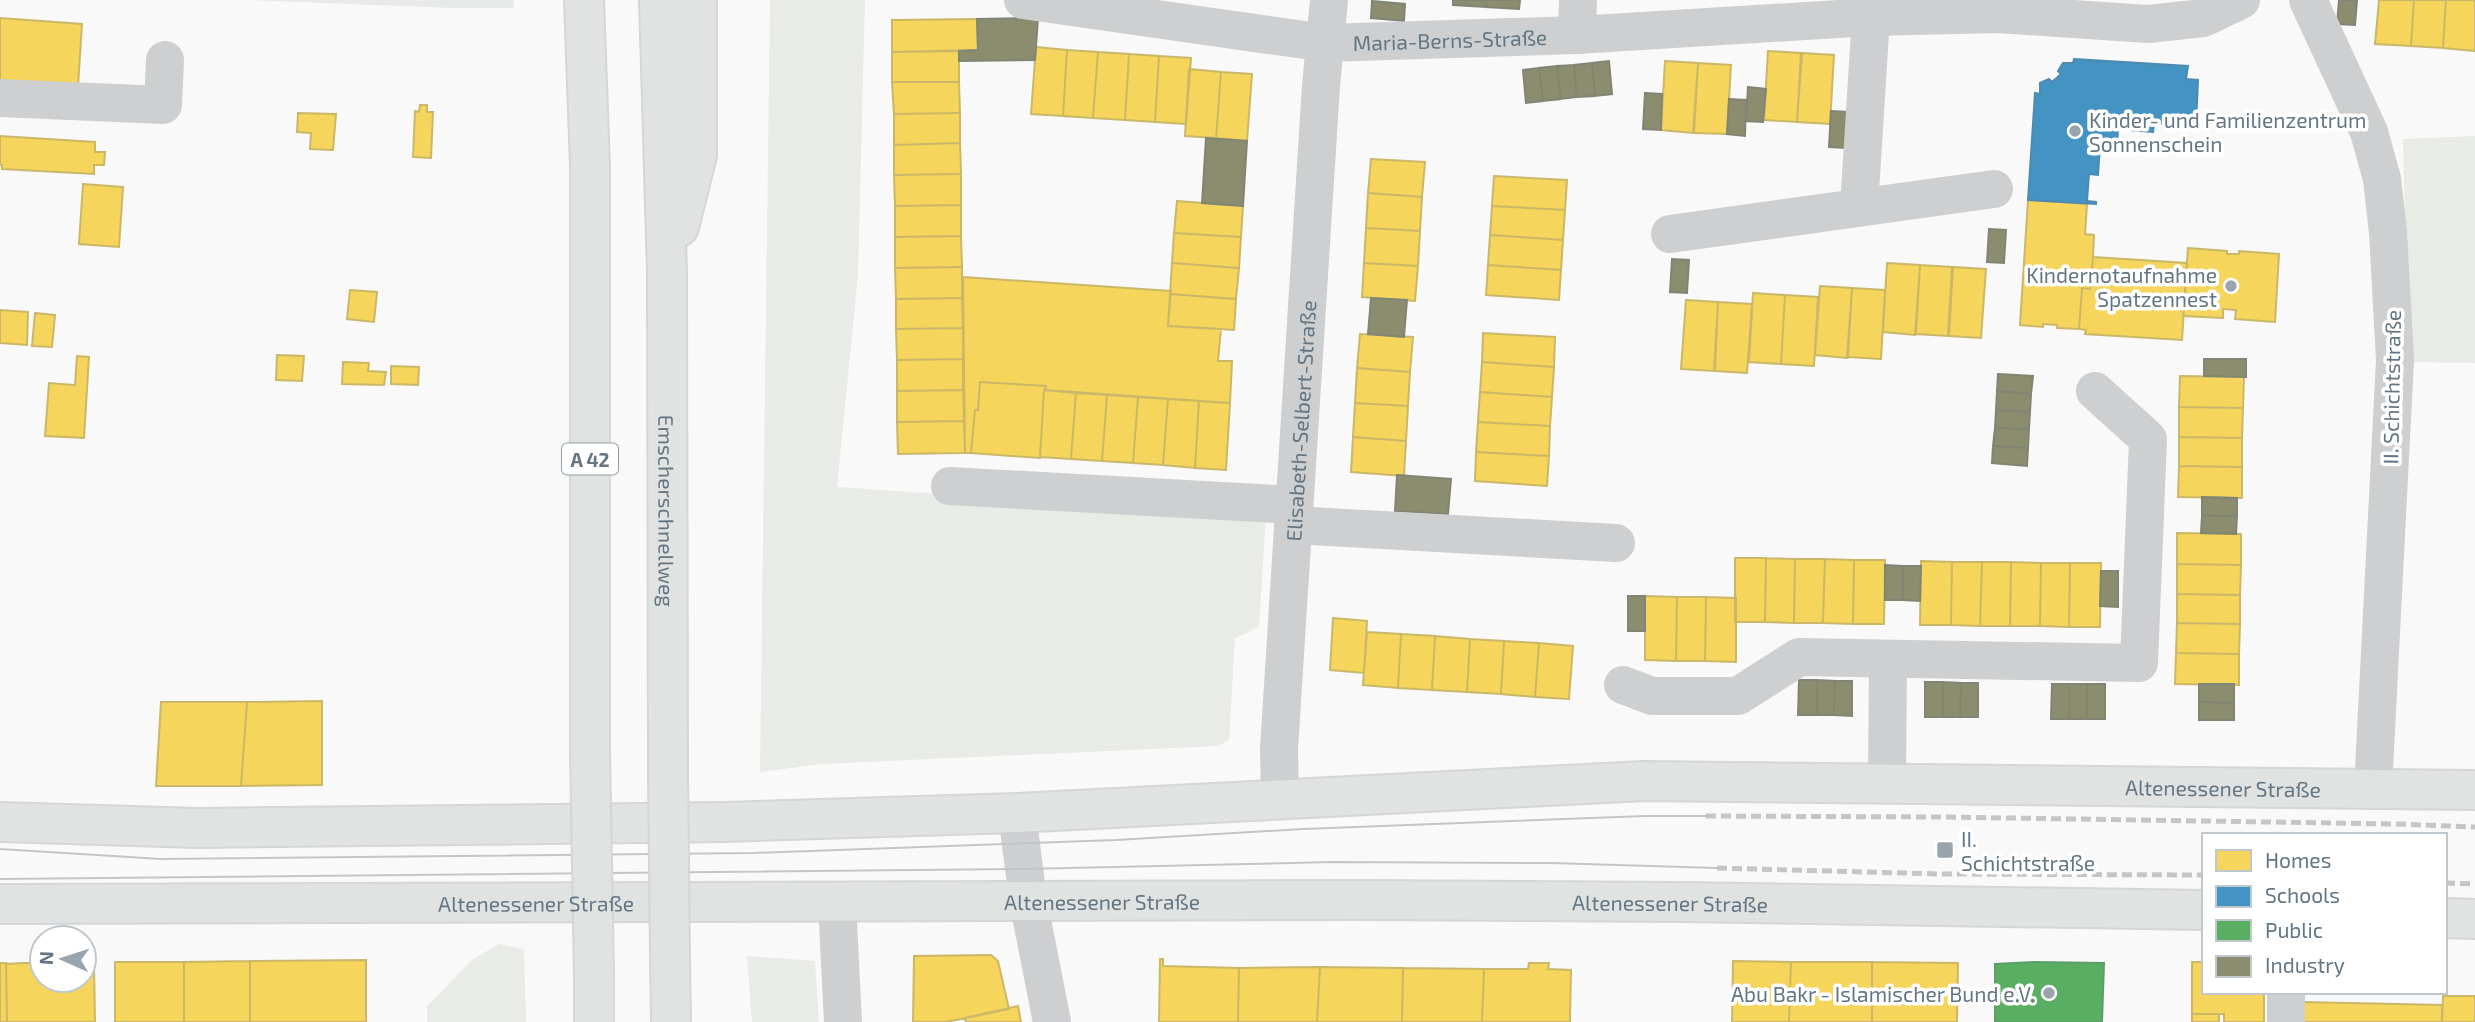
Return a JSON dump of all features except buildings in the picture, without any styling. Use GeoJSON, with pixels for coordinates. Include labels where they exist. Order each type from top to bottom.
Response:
{"type":"FeatureCollection","features":[{"type":"Feature","properties":{"kind":"main road","name":"A 42"},"geometry":{"type":"LineString","coordinates":[[584,0],[590,167],[590,752],[594,1022]]}},
{"type":"Feature","properties":{"kind":"main road","name":"Emscherschnellweg"},"geometry":{"type":"LineString","coordinates":[[659,0],[667,273],[671,1022]]}},
{"type":"Feature","properties":{"kind":"main road"},"geometry":{"type":"LineString","coordinates":[[667,273],[697,155],[697,0]]}},
{"type":"Feature","properties":{"kind":"main road","name":"Altenessener Straße"},"geometry":{"type":"LineString","coordinates":[[0,822],[198,828],[725,822],[1017,813],[1644,781],[2475,790]]}},
{"type":"Feature","properties":{"kind":"main road","name":"Altenessener Straße"},"geometry":{"type":"LineString","coordinates":[[0,904],[1028,900],[1670,902],[2202,910]]}},
{"type":"Feature","properties":{"kind":"main road"},"geometry":{"type":"LineString","coordinates":[[2447,918],[2475,919]]}},
{"type":"Feature","properties":{"kind":"street"},"geometry":{"type":"LineString","coordinates":[[1023,0],[1325,43]]}},
{"type":"Feature","properties":{"kind":"street","name":"Elisabeth-Selbert-Straße"},"geometry":{"type":"LineString","coordinates":[[1280,800],[1279,749],[1329,0]]}},
{"type":"Feature","properties":{"kind":"street","name":"Maria-Berns-Straße"},"geometry":{"type":"LineString","coordinates":[[1325,43],[1578,18],[1779,12],[1871,17],[1998,7],[2148,24],[2203,18],[2241,0]]}},
{"type":"Feature","properties":{"kind":"street","name":"II. Schichtstraße"},"geometry":{"type":"LineString","coordinates":[[2308,0],[2370,132],[2382,179],[2388,232],[2395,360],[2373,789]]}},
{"type":"Feature","properties":{"kind":"street"},"geometry":{"type":"LineString","coordinates":[[1859,207],[1871,17]]}},
{"type":"Feature","properties":{"kind":"street"},"geometry":{"type":"LineString","coordinates":[[0,98],[163,105],[164,60]]}},
{"type":"Feature","properties":{"kind":"street"},"geometry":{"type":"LineString","coordinates":[[1670,234],[1994,189]]}},
{"type":"Feature","properties":{"kind":"street"},"geometry":{"type":"LineString","coordinates":[[1623,685],[1652,696],[1738,696],[1799,657],[2139,663],[2148,439],[2095,391]]}},
{"type":"Feature","properties":{"kind":"street"},"geometry":{"type":"LineString","coordinates":[[950,486],[1616,543]]}},
{"type":"Feature","properties":{"kind":"street"},"geometry":{"type":"LineString","coordinates":[[1886,783],[1888,659]]}},
{"type":"Feature","properties":{"kind":"street"},"geometry":{"type":"LineString","coordinates":[[1017,813],[1028,900],[1052,1022]]}},
{"type":"Feature","properties":{"kind":"street"},"geometry":{"type":"LineString","coordinates":[[837,902],[843,1022]]}},
{"type":"Feature","properties":{"kind":"street"},"geometry":{"type":"LineString","coordinates":[[2286,1022],[2287,994]]}},
{"type":"Feature","properties":{"kind":"shaded area"},"geometry":{"type":"Polygon","coordinates":[[[250,0],[513,0],[514,8],[452,8],[250,0]]]}},
{"type":"Feature","properties":{"kind":"shaded area"},"geometry":{"type":"Polygon","coordinates":[[[770,0],[865,0],[858,275],[837,487],[1266,516],[1259,627],[1235,638],[1229,740],[1218,746],[821,764],[760,772],[770,0]]]}},
{"type":"Feature","properties":{"kind":"shaded area"},"geometry":{"type":"Polygon","coordinates":[[[2475,136],[2475,363],[2408,362],[2403,139],[2475,136]]]}},
{"type":"Feature","properties":{"kind":"shaded area"},"geometry":{"type":"Polygon","coordinates":[[[499,944],[524,949],[526,1022],[427,1022],[427,1006],[472,960],[499,944]]]}},
{"type":"Feature","properties":{"kind":"shaded area"},"geometry":{"type":"Polygon","coordinates":[[[747,956],[815,961],[819,1022],[752,1022],[747,956]]]}},
{"type":"Feature","properties":{"kind":"tram line"},"geometry":{"type":"LineString","coordinates":[[0,849],[161,859],[753,853],[1116,840],[1303,829],[1706,816]]}},
{"type":"Feature","properties":{"kind":"tram line"},"geometry":{"type":"LineString","coordinates":[[0,879],[1023,869],[1333,862],[1551,863],[1717,868]]}},
{"type":"Feature","properties":{"kind":"railway"},"geometry":{"type":"LineString","coordinates":[[1706,816],[1944,817],[2475,827]]}},
{"type":"Feature","properties":{"kind":"railway"},"geometry":{"type":"LineString","coordinates":[[1717,868],[1941,874],[2202,875]]}},
{"type":"Feature","properties":{"kind":"railway"},"geometry":{"type":"LineString","coordinates":[[2447,883],[2475,884]]}},
{"type":"Feature","properties":{"kind":"place","name":"Kinder- und Familienzentrum Sonnenschein"},"geometry":{"type":"Point","coordinates":[2075,131]}},
{"type":"Feature","properties":{"kind":"place","name":"Kindernotaufnahme Spatzennest"},"geometry":{"type":"Point","coordinates":[2231,286]}},
{"type":"Feature","properties":{"kind":"place","name":"II. Schichtstraße"},"geometry":{"type":"Point","coordinates":[1945,850]}},
{"type":"Feature","properties":{"kind":"place","name":"Abu Bakr - Islamischer Bund e.V."},"geometry":{"type":"Point","coordinates":[2049,993]}}]}
